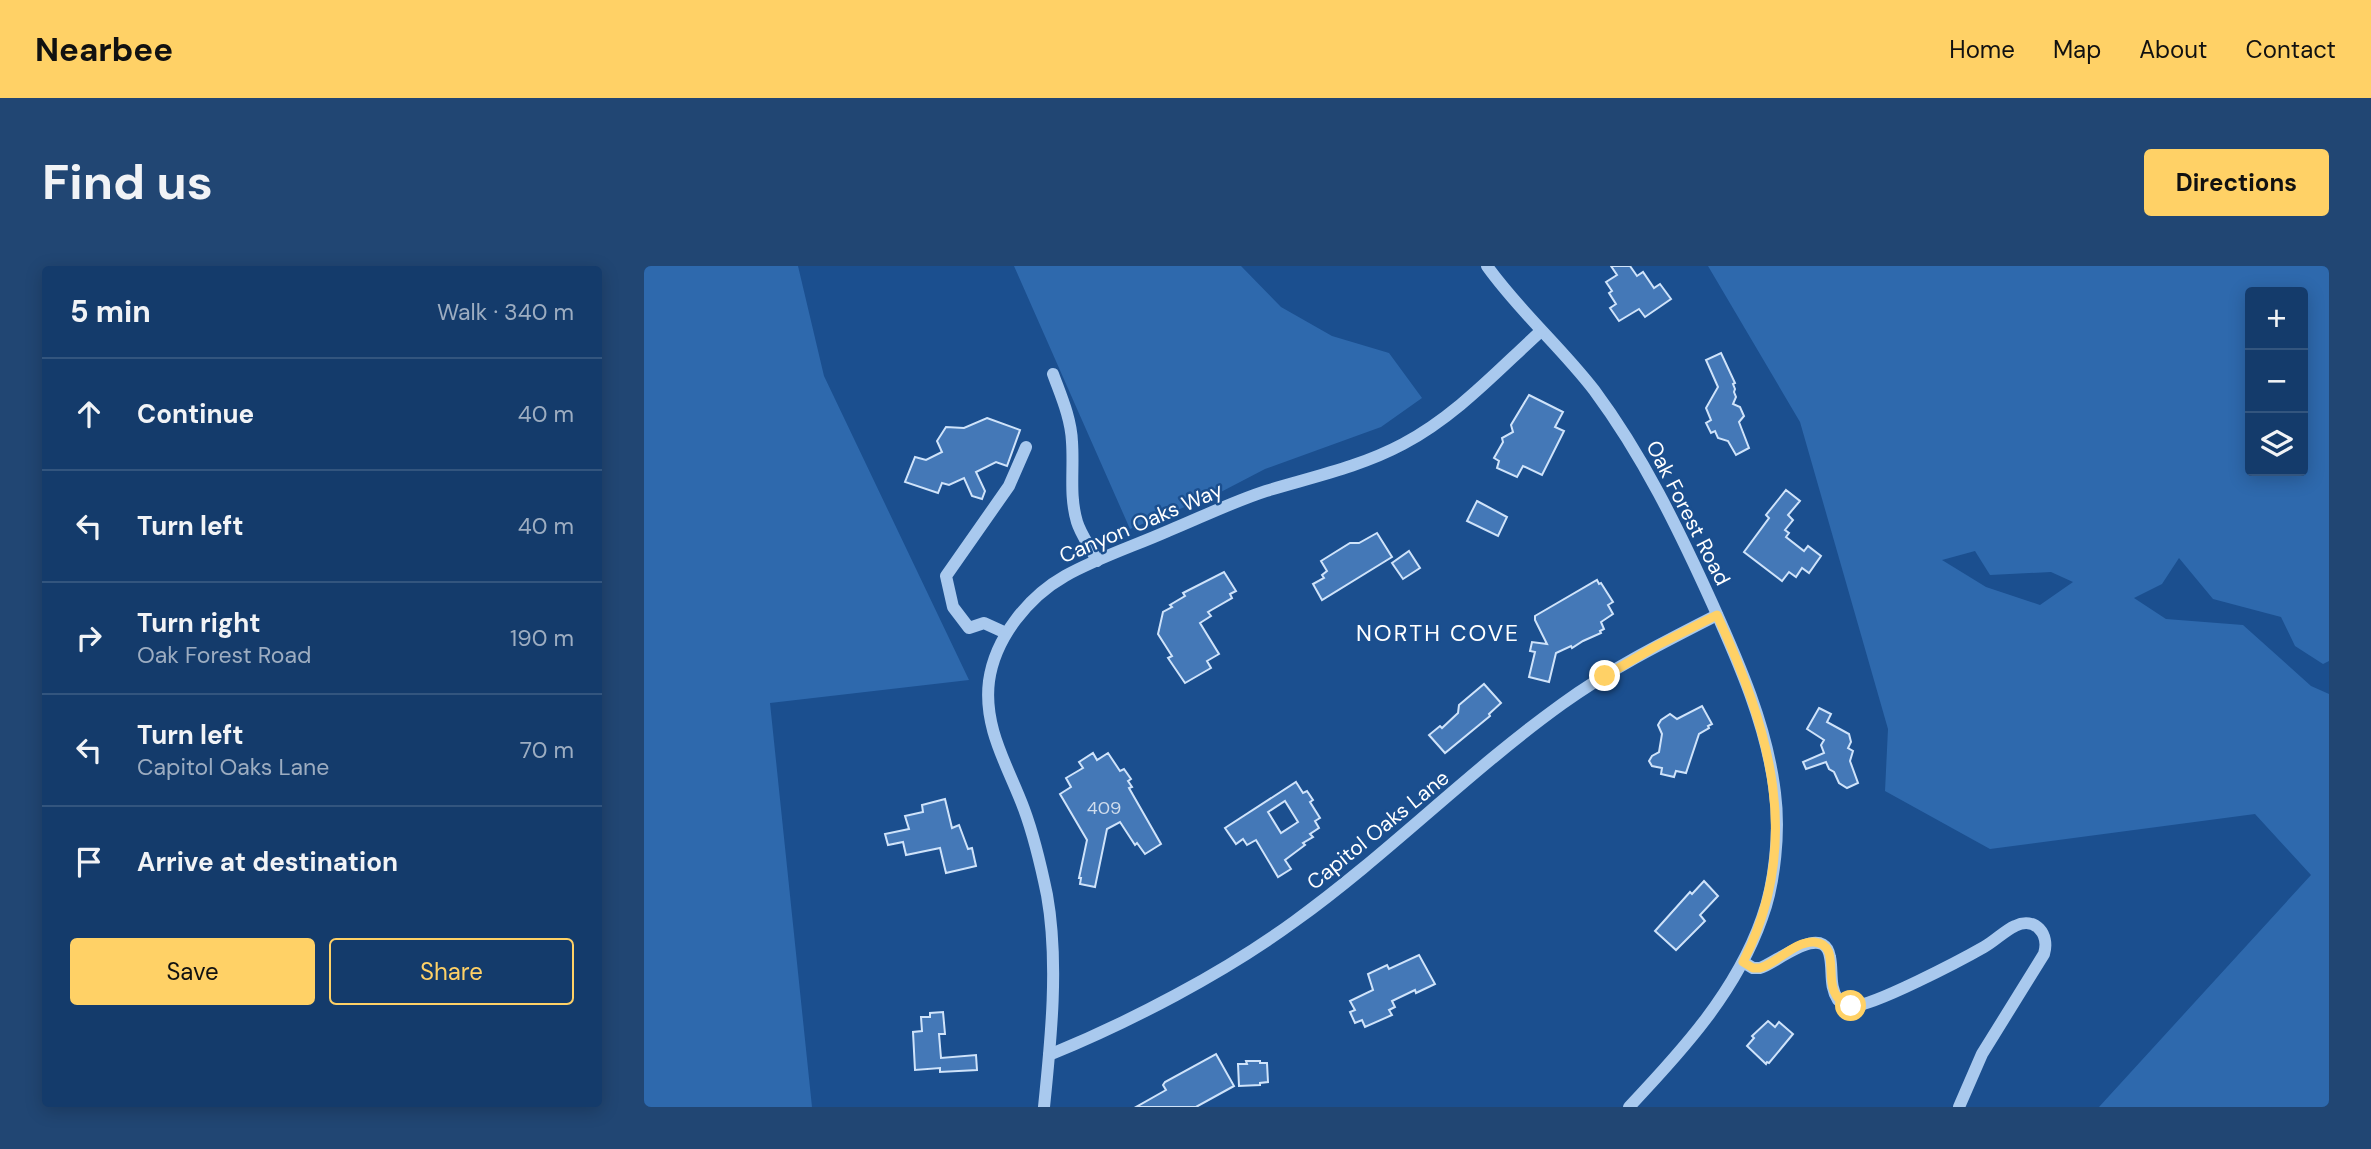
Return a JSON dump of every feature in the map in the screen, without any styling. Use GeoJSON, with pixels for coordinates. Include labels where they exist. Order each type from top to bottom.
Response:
{"type":"FeatureCollection","features":[{"type":"Feature","properties":{"kind":"street","name":"Oak Forest Road"},"geometry":{"type":"LineString","coordinates":[[1487,266],[1516,304],[1592,387],[1637,453],[1665,503],[1740,665],[1752,698],[1775,793],[1777,821],[1772,880],[1763,917],[1743,962],[1712,1011],[1671,1062],[1629,1107]]}},
{"type":"Feature","properties":{"kind":"street","name":"Canyon Oaks Way"},"geometry":{"type":"LineString","coordinates":[[1044,1107],[1049,1055],[1052,956],[1047,897],[1031,831],[990,724],[989,680],[995,657],[1006,633],[1024,610],[1064,576],[1264,492],[1355,465],[1404,444],[1457,408],[1541,331]]}},
{"type":"Feature","properties":{"kind":"street"},"geometry":{"type":"LineString","coordinates":[[1053,374],[1066,408],[1072,438],[1070,489],[1078,524],[1097,561]]}},
{"type":"Feature","properties":{"kind":"street"},"geometry":{"type":"LineString","coordinates":[[1006,633],[984,623],[969,628],[953,607],[946,576],[1009,486],[1026,447]]}},
{"type":"Feature","properties":{"kind":"street","name":"Capitol Oaks Lane"},"geometry":{"type":"LineString","coordinates":[[1049,1055],[1082,1042],[1175,994],[1270,938],[1354,876],[1561,705],[1658,645],[1717,615]]}},
{"type":"Feature","properties":{"kind":"street"},"geometry":{"type":"LineString","coordinates":[[1743,962],[1753,968],[1760,968],[1807,943],[1820,944],[1830,956],[1832,986],[1838,1000],[1851,1006],[1861,1005],[1883,997],[1984,947],[2015,926],[2028,924],[2036,927],[2046,938],[2044,954],[1982,1054],[1959,1107]]}},
{"type":"Feature","properties":{"kind":"shaded area"},"geometry":{"type":"Polygon","coordinates":[[[644,266],[798,266],[824,376],[969,680],[770,703],[812,1107],[644,1107],[644,266]]]}},
{"type":"Feature","properties":{"kind":"shaded area"},"geometry":{"type":"Polygon","coordinates":[[[1014,266],[1241,266],[1281,307],[1332,336],[1389,353],[1422,398],[1381,427],[1265,469],[1217,494],[1130,529],[1014,266]]]}},
{"type":"Feature","properties":{"kind":"shaded area"},"geometry":{"type":"Polygon","coordinates":[[[1708,266],[2329,266],[2329,661],[2323,664],[2295,646],[2281,617],[2213,599],[2179,558],[2162,584],[2134,598],[2166,619],[2243,625],[2311,686],[2329,694],[2329,1107],[2099,1107],[2311,875],[2255,814],[1990,849],[1885,791],[1888,729],[1800,422],[1708,266]],[[1975,551],[1942,560],[1986,587],[2040,605],[2073,582],[2051,572],[1990,575],[1975,551]]]}},
{"type":"Feature","properties":{"kind":"building"},"geometry":{"type":"Polygon","coordinates":[[[1611,266],[1630,266],[1637,276],[1643,272],[1654,288],[1660,284],[1671,299],[1645,317],[1639,309],[1619,321],[1610,308],[1616,304],[1606,282],[1617,275],[1611,266]]]}},
{"type":"Feature","properties":{"kind":"building"},"geometry":{"type":"Polygon","coordinates":[[[1721,353],[1735,383],[1736,397],[1733,404],[1740,407],[1744,416],[1739,422],[1749,448],[1736,455],[1728,441],[1718,438],[1715,431],[1711,433],[1706,423],[1711,420],[1706,408],[1718,387],[1706,360],[1721,353]]]}},
{"type":"Feature","properties":{"kind":"building"},"geometry":{"type":"Polygon","coordinates":[[[1529,395],[1563,412],[1555,427],[1564,431],[1542,475],[1523,466],[1517,477],[1497,468],[1499,461],[1494,458],[1503,442],[1502,438],[1513,432],[1511,425],[1529,395]]]}},
{"type":"Feature","properties":{"kind":"building"},"geometry":{"type":"Polygon","coordinates":[[[987,418],[1020,430],[1007,466],[996,462],[976,472],[985,491],[982,499],[972,496],[964,478],[949,485],[942,483],[938,493],[905,482],[915,457],[926,460],[942,452],[937,441],[946,427],[964,428],[987,418]]]}},
{"type":"Feature","properties":{"kind":"building"},"geometry":{"type":"Polygon","coordinates":[[[1786,490],[1800,501],[1788,515],[1793,520],[1785,530],[1789,533],[1786,537],[1804,551],[1808,546],[1821,556],[1809,573],[1802,568],[1796,577],[1789,572],[1782,581],[1744,552],[1769,518],[1766,515],[1786,490]]]}},
{"type":"Feature","properties":{"kind":"building"},"geometry":{"type":"Polygon","coordinates":[[[1477,501],[1507,517],[1498,536],[1467,521],[1477,501]]]}},
{"type":"Feature","properties":{"kind":"building"},"geometry":{"type":"Polygon","coordinates":[[[1377,533],[1392,557],[1322,600],[1313,584],[1324,578],[1322,575],[1327,571],[1321,561],[1350,543],[1359,543],[1377,533]]]}},
{"type":"Feature","properties":{"kind":"building"},"geometry":{"type":"Polygon","coordinates":[[[1409,551],[1420,568],[1403,579],[1392,563],[1409,551]]]}},
{"type":"Feature","properties":{"kind":"building"},"geometry":{"type":"Polygon","coordinates":[[[1224,572],[1236,591],[1230,594],[1232,598],[1208,612],[1211,616],[1200,623],[1219,654],[1207,661],[1211,668],[1185,683],[1168,658],[1172,656],[1158,634],[1163,612],[1185,596],[1183,593],[1224,572]]]}},
{"type":"Feature","properties":{"kind":"building"},"geometry":{"type":"Polygon","coordinates":[[[1597,580],[1613,602],[1608,605],[1613,614],[1601,622],[1604,629],[1572,648],[1571,646],[1556,653],[1549,682],[1529,677],[1535,652],[1530,651],[1532,642],[1547,644],[1535,616],[1597,580]]]}},
{"type":"Feature","properties":{"kind":"building"},"geometry":{"type":"Polygon","coordinates":[[[1484,684],[1501,703],[1490,716],[1445,753],[1429,735],[1440,726],[1442,728],[1458,713],[1459,705],[1484,684]]]}},
{"type":"Feature","properties":{"kind":"building"},"geometry":{"type":"Polygon","coordinates":[[[1702,706],[1712,724],[1699,734],[1686,773],[1676,771],[1674,777],[1661,774],[1662,768],[1652,766],[1649,761],[1659,752],[1662,734],[1658,725],[1661,720],[1670,714],[1677,719],[1702,706]]]}},
{"type":"Feature","properties":{"kind":"building"},"geometry":{"type":"Polygon","coordinates":[[[1819,708],[1831,714],[1827,722],[1849,734],[1851,742],[1848,748],[1853,751],[1850,761],[1858,783],[1847,788],[1839,783],[1826,762],[1806,769],[1803,762],[1824,753],[1821,745],[1824,740],[1807,729],[1819,708]]]}},
{"type":"Feature","properties":{"kind":"building"},"geometry":{"type":"Polygon","coordinates":[[[1093,753],[1097,760],[1108,753],[1120,771],[1124,769],[1131,779],[1128,781],[1132,787],[1129,788],[1161,844],[1145,854],[1137,843],[1135,845],[1120,822],[1107,829],[1095,887],[1080,884],[1087,840],[1060,794],[1071,787],[1066,778],[1083,768],[1079,762],[1093,753]]]}},
{"type":"Feature","properties":{"kind":"building"},"geometry":{"type":"Polygon","coordinates":[[[1296,782],[1303,793],[1307,791],[1313,800],[1310,802],[1320,818],[1315,821],[1319,828],[1310,834],[1313,837],[1285,860],[1291,869],[1278,877],[1256,840],[1247,845],[1243,839],[1236,844],[1225,828],[1296,782]],[[1285,801],[1268,812],[1281,833],[1298,822],[1285,801]]]}},
{"type":"Feature","properties":{"kind":"building"},"geometry":{"type":"Polygon","coordinates":[[[945,799],[952,828],[959,825],[968,849],[972,848],[976,866],[946,873],[940,848],[906,855],[903,842],[888,845],[885,834],[909,829],[905,816],[923,812],[922,805],[945,799]]]}},
{"type":"Feature","properties":{"kind":"building"},"geometry":{"type":"Polygon","coordinates":[[[1704,881],[1718,896],[1700,915],[1705,921],[1676,950],[1655,931],[1690,892],[1692,894],[1704,881]]]}},
{"type":"Feature","properties":{"kind":"building"},"geometry":{"type":"Polygon","coordinates":[[[1419,955],[1435,984],[1392,1001],[1395,1007],[1389,1010],[1392,1015],[1365,1027],[1362,1020],[1355,1023],[1350,1012],[1355,1010],[1350,1001],[1373,990],[1368,974],[1387,965],[1389,969],[1419,955]]]}},
{"type":"Feature","properties":{"kind":"building"},"geometry":{"type":"Polygon","coordinates":[[[943,1012],[945,1034],[939,1034],[941,1058],[976,1055],[977,1070],[915,1070],[913,1032],[922,1031],[921,1017],[943,1012]]]}},
{"type":"Feature","properties":{"kind":"building"},"geometry":{"type":"Polygon","coordinates":[[[1768,1021],[1775,1027],[1779,1022],[1793,1034],[1766,1064],[1747,1046],[1754,1038],[1752,1036],[1768,1021]]]}},
{"type":"Feature","properties":{"kind":"building"},"geometry":{"type":"Polygon","coordinates":[[[1216,1054],[1234,1086],[1196,1107],[1136,1107],[1166,1090],[1163,1085],[1165,1082],[1216,1054]]]}},
{"type":"Feature","properties":{"kind":"building"},"geometry":{"type":"Polygon","coordinates":[[[1246,1061],[1267,1063],[1268,1082],[1239,1086],[1238,1064],[1247,1064],[1246,1061]]]}},
{"type":"Feature","properties":{"kind":"district","name":"NORTH COVE"},"geometry":{"type":"Point","coordinates":[1438,633]}},
{"type":"Feature","properties":{"kind":"route"},"geometry":{"type":"LineString","coordinates":[[1605,676],[1717,615],[1752,698],[1775,793],[1777,821],[1772,880],[1763,917],[1743,962],[1753,968],[1760,968],[1807,943],[1820,944],[1829,952],[1834,995],[1843,1004],[1851,1006]]}}]}
